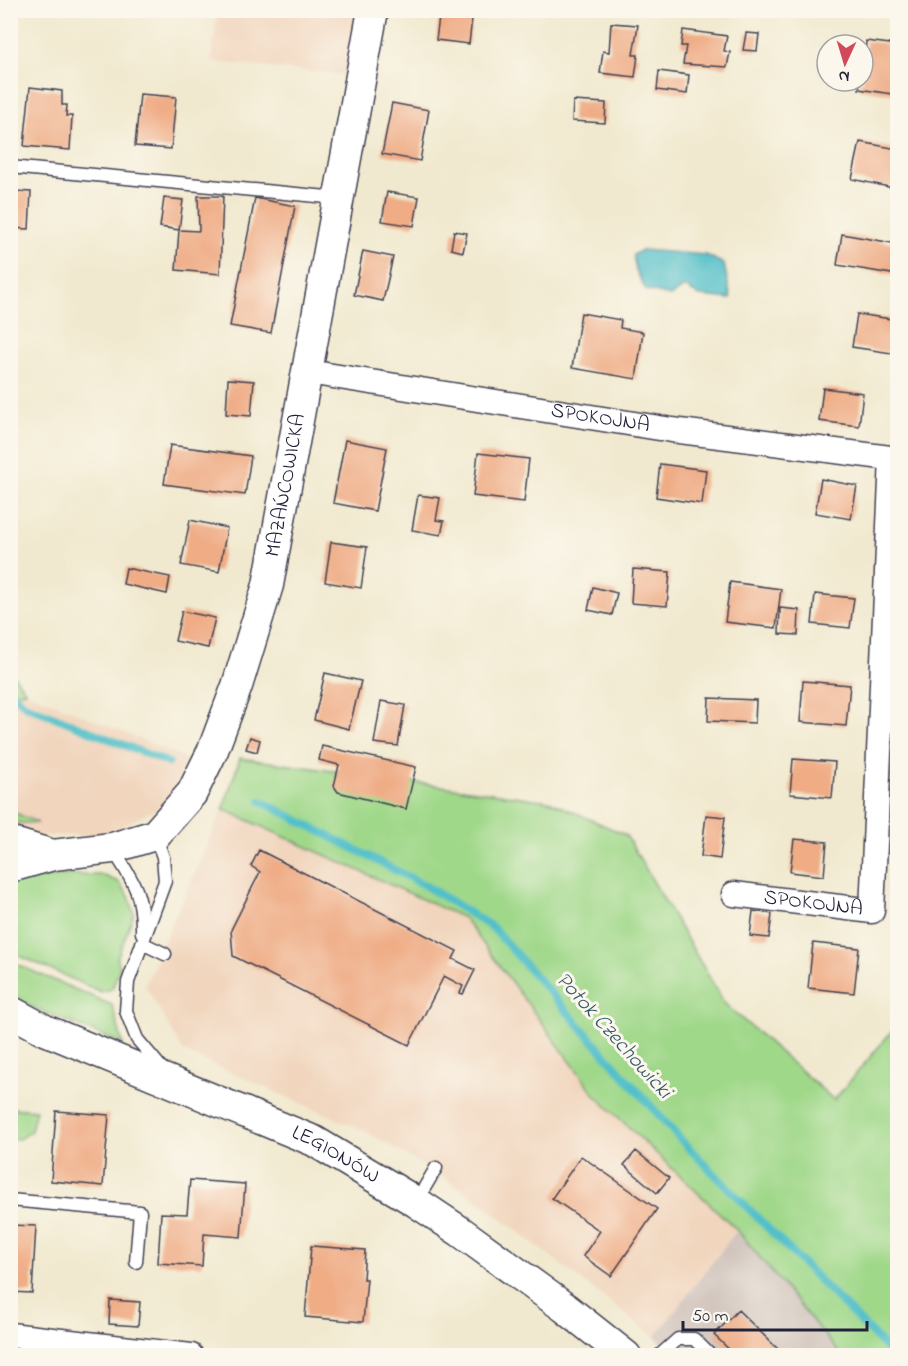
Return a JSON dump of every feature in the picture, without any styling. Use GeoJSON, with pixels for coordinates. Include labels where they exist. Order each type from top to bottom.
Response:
{"type":"FeatureCollection","features":[{"type":"Feature","properties":{"kind":"street","name":"MAZAŃCOWICKA"},"geometry":{"type":"LineString","coordinates":[[155,836],[192,793],[213,750],[237,686],[268,585],[373,10]]}},
{"type":"Feature","properties":{"kind":"street","name":"SPOKOJNA"},"geometry":{"type":"LineString","coordinates":[[308,372],[672,430],[895,459],[872,911],[734,894]]}},
{"type":"Feature","properties":{"kind":"street"},"geometry":{"type":"LineString","coordinates":[[10,867],[53,855],[112,848],[155,836]]}},
{"type":"Feature","properties":{"kind":"street"},"geometry":{"type":"LineString","coordinates":[[10,842],[53,855]]}},
{"type":"Feature","properties":{"kind":"street","name":"LEGIONÓW"},"geometry":{"type":"LineString","coordinates":[[10,1011],[45,1030],[314,1141],[417,1202],[564,1306],[626,1356]]}},
{"type":"Feature","properties":{"kind":"street"},"geometry":{"type":"LineString","coordinates":[[10,1335],[191,1356]]}},
{"type":"Feature","properties":{"kind":"lane"},"geometry":{"type":"LineString","coordinates":[[10,167],[339,198]]}},
{"type":"Feature","properties":{"kind":"lane"},"geometry":{"type":"LineString","coordinates":[[155,836],[163,857],[165,881],[128,982],[126,1011],[137,1039],[172,1081]]}},
{"type":"Feature","properties":{"kind":"lane"},"geometry":{"type":"LineString","coordinates":[[112,848],[138,890],[142,911],[142,944]]}},
{"type":"Feature","properties":{"kind":"lane"},"geometry":{"type":"LineString","coordinates":[[142,944],[165,954]]}},
{"type":"Feature","properties":{"kind":"lane"},"geometry":{"type":"LineString","coordinates":[[417,1202],[436,1168]]}},
{"type":"Feature","properties":{"kind":"lane"},"geometry":{"type":"LineString","coordinates":[[10,1200],[140,1212],[136,1262]]}},
{"type":"Feature","properties":{"kind":"lane"},"geometry":{"type":"LineString","coordinates":[[659,1356],[678,1339],[694,1339],[711,1356]]}},
{"type":"Feature","properties":{"kind":"shaded area"},"geometry":{"type":"Polygon","coordinates":[[[218,11],[359,11],[349,75],[211,62],[218,11]]]}},
{"type":"Feature","properties":{"kind":"shaded area"},"geometry":{"type":"Polygon","coordinates":[[[25,691],[194,762],[168,803],[105,835],[11,836],[10,694],[25,691]]]}},
{"type":"Feature","properties":{"kind":"shaded area"},"geometry":{"type":"Polygon","coordinates":[[[223,809],[464,918],[596,1096],[737,1230],[655,1337],[467,1192],[369,1133],[184,1052],[145,985],[223,809]]]}},
{"type":"Feature","properties":{"kind":"shaded area"},"geometry":{"type":"Polygon","coordinates":[[[737,1230],[841,1355],[673,1355],[655,1337],[737,1230]]]}},
{"type":"Feature","properties":{"kind":"green space"},"geometry":{"type":"Polygon","coordinates":[[[11,671],[25,691],[11,694],[11,671]]]}},
{"type":"Feature","properties":{"kind":"green space"},"geometry":{"type":"Polygon","coordinates":[[[240,758],[549,801],[626,835],[725,1004],[834,1100],[897,1025],[897,1355],[841,1355],[737,1230],[596,1096],[464,918],[223,809],[240,758]]]}},
{"type":"Feature","properties":{"kind":"green space"},"geometry":{"type":"Polygon","coordinates":[[[11,811],[38,823],[11,823],[11,811]]]}},
{"type":"Feature","properties":{"kind":"green space"},"geometry":{"type":"Polygon","coordinates":[[[102,875],[119,882],[129,896],[134,914],[117,958],[120,967],[112,989],[101,992],[11,952],[11,879],[102,875]]]}},
{"type":"Feature","properties":{"kind":"green space"},"geometry":{"type":"Polygon","coordinates":[[[11,962],[112,1005],[123,1044],[30,1006],[11,993],[11,962]]]}},
{"type":"Feature","properties":{"kind":"green space"},"geometry":{"type":"Polygon","coordinates":[[[10,1108],[36,1110],[31,1131],[19,1139],[11,1139],[10,1108]]]}},
{"type":"Feature","properties":{"kind":"water"},"geometry":{"type":"Polygon","coordinates":[[[642,250],[706,255],[724,264],[731,299],[700,296],[685,287],[670,296],[646,290],[636,271],[633,255],[642,250]]]}},
{"type":"Feature","properties":{"kind":"building"},"geometry":{"type":"Polygon","coordinates":[[[440,10],[473,10],[469,44],[436,40],[440,10]]]}},
{"type":"Feature","properties":{"kind":"building"},"geometry":{"type":"Polygon","coordinates":[[[611,23],[638,25],[633,55],[638,55],[635,77],[600,73],[603,51],[609,52],[611,23]]]}},
{"type":"Feature","properties":{"kind":"building"},"geometry":{"type":"Polygon","coordinates":[[[683,30],[727,36],[724,51],[730,52],[727,67],[683,64],[686,46],[681,46],[683,30]]]}},
{"type":"Feature","properties":{"kind":"building"},"geometry":{"type":"Polygon","coordinates":[[[746,33],[759,34],[757,51],[743,50],[746,33]]]}},
{"type":"Feature","properties":{"kind":"building"},"geometry":{"type":"Polygon","coordinates":[[[875,42],[898,45],[898,77],[895,76],[892,94],[875,91],[875,42]]]}},
{"type":"Feature","properties":{"kind":"building"},"geometry":{"type":"Polygon","coordinates":[[[659,71],[689,75],[687,94],[657,90],[659,71]]]}},
{"type":"Feature","properties":{"kind":"building"},"geometry":{"type":"Polygon","coordinates":[[[30,87],[62,91],[62,105],[67,105],[66,116],[72,116],[70,150],[24,146],[30,87]]]}},
{"type":"Feature","properties":{"kind":"building"},"geometry":{"type":"Polygon","coordinates":[[[140,94],[176,97],[171,149],[135,146],[140,94]]]}},
{"type":"Feature","properties":{"kind":"building"},"geometry":{"type":"Polygon","coordinates":[[[573,101],[606,103],[605,123],[572,121],[573,101]]]}},
{"type":"Feature","properties":{"kind":"building"},"geometry":{"type":"Polygon","coordinates":[[[392,103],[429,110],[420,161],[382,154],[392,103]]]}},
{"type":"Feature","properties":{"kind":"building"},"geometry":{"type":"Polygon","coordinates":[[[860,142],[898,149],[898,189],[852,179],[860,142]]]}},
{"type":"Feature","properties":{"kind":"building"},"geometry":{"type":"Polygon","coordinates":[[[13,191],[31,192],[29,229],[11,228],[13,191]]]}},
{"type":"Feature","properties":{"kind":"building"},"geometry":{"type":"Polygon","coordinates":[[[387,192],[419,197],[414,226],[382,221],[387,192]]]}},
{"type":"Feature","properties":{"kind":"building"},"geometry":{"type":"Polygon","coordinates":[[[198,196],[223,196],[220,274],[176,270],[179,230],[199,231],[198,196]]]}},
{"type":"Feature","properties":{"kind":"building"},"geometry":{"type":"Polygon","coordinates":[[[164,198],[183,200],[179,230],[160,227],[164,198]]]}},
{"type":"Feature","properties":{"kind":"building"},"geometry":{"type":"Polygon","coordinates":[[[255,198],[295,206],[271,333],[230,326],[255,198]]]}},
{"type":"Feature","properties":{"kind":"building"},"geometry":{"type":"Polygon","coordinates":[[[454,231],[467,233],[463,252],[451,249],[454,231]]]}},
{"type":"Feature","properties":{"kind":"building"},"geometry":{"type":"Polygon","coordinates":[[[842,234],[898,244],[898,275],[837,265],[842,234]]]}},
{"type":"Feature","properties":{"kind":"building"},"geometry":{"type":"Polygon","coordinates":[[[363,251],[393,257],[383,301],[354,295],[363,251]]]}},
{"type":"Feature","properties":{"kind":"building"},"geometry":{"type":"Polygon","coordinates":[[[581,313],[621,320],[620,328],[643,332],[636,379],[572,368],[581,313]]]}},
{"type":"Feature","properties":{"kind":"building"},"geometry":{"type":"Polygon","coordinates":[[[857,314],[898,320],[898,354],[852,347],[857,314]]]}},
{"type":"Feature","properties":{"kind":"building"},"geometry":{"type":"Polygon","coordinates":[[[228,379],[254,381],[251,416],[226,414],[228,379]]]}},
{"type":"Feature","properties":{"kind":"building"},"geometry":{"type":"Polygon","coordinates":[[[823,388],[863,393],[859,426],[819,421],[823,388]]]}},
{"type":"Feature","properties":{"kind":"building"},"geometry":{"type":"Polygon","coordinates":[[[345,440],[387,448],[375,511],[333,503],[345,440]]]}},
{"type":"Feature","properties":{"kind":"building"},"geometry":{"type":"Polygon","coordinates":[[[170,445],[251,456],[245,495],[164,484],[170,445]]]}},
{"type":"Feature","properties":{"kind":"building"},"geometry":{"type":"Polygon","coordinates":[[[478,453],[529,459],[524,502],[473,496],[478,453]]]}},
{"type":"Feature","properties":{"kind":"building"},"geometry":{"type":"Polygon","coordinates":[[[660,464],[706,470],[702,504],[656,497],[660,464]]]}},
{"type":"Feature","properties":{"kind":"building"},"geometry":{"type":"Polygon","coordinates":[[[821,479],[857,486],[851,519],[815,513],[821,479]]]}},
{"type":"Feature","properties":{"kind":"building"},"geometry":{"type":"Polygon","coordinates":[[[418,495],[440,498],[436,520],[444,521],[441,535],[412,530],[418,495]]]}},
{"type":"Feature","properties":{"kind":"building"},"geometry":{"type":"Polygon","coordinates":[[[190,520],[227,528],[219,572],[181,565],[190,520]]]}},
{"type":"Feature","properties":{"kind":"building"},"geometry":{"type":"Polygon","coordinates":[[[331,542],[367,547],[361,588],[325,582],[331,542]]]}},
{"type":"Feature","properties":{"kind":"building"},"geometry":{"type":"Polygon","coordinates":[[[126,568],[170,577],[167,594],[123,584],[126,568]]]}},
{"type":"Feature","properties":{"kind":"building"},"geometry":{"type":"Polygon","coordinates":[[[633,569],[670,572],[667,606],[631,603],[633,569]]]}},
{"type":"Feature","properties":{"kind":"building"},"geometry":{"type":"Polygon","coordinates":[[[730,582],[781,589],[776,628],[725,622],[730,582]]]}},
{"type":"Feature","properties":{"kind":"building"},"geometry":{"type":"Polygon","coordinates":[[[593,587],[617,593],[612,615],[588,610],[593,587]]]}},
{"type":"Feature","properties":{"kind":"building"},"geometry":{"type":"Polygon","coordinates":[[[815,594],[854,598],[850,628],[812,624],[815,594]]]}},
{"type":"Feature","properties":{"kind":"building"},"geometry":{"type":"Polygon","coordinates":[[[780,608],[799,610],[798,635],[779,634],[780,608]]]}},
{"type":"Feature","properties":{"kind":"building"},"geometry":{"type":"Polygon","coordinates":[[[182,611],[215,618],[208,648],[175,641],[182,611]]]}},
{"type":"Feature","properties":{"kind":"building"},"geometry":{"type":"Polygon","coordinates":[[[325,673],[361,681],[349,729],[314,720],[325,673]]]}},
{"type":"Feature","properties":{"kind":"building"},"geometry":{"type":"Polygon","coordinates":[[[803,681],[850,685],[846,726],[800,722],[803,681]]]}},
{"type":"Feature","properties":{"kind":"building"},"geometry":{"type":"Polygon","coordinates":[[[709,698],[756,700],[755,723],[708,721],[709,698]]]}},
{"type":"Feature","properties":{"kind":"building"},"geometry":{"type":"Polygon","coordinates":[[[381,701],[405,705],[398,746],[374,743],[381,701]]]}},
{"type":"Feature","properties":{"kind":"building"},"geometry":{"type":"Polygon","coordinates":[[[250,737],[260,740],[257,752],[246,749],[250,737]]]}},
{"type":"Feature","properties":{"kind":"building"},"geometry":{"type":"Polygon","coordinates":[[[322,746],[416,767],[406,809],[338,792],[334,786],[339,765],[319,760],[322,746]]]}},
{"type":"Feature","properties":{"kind":"building"},"geometry":{"type":"Polygon","coordinates":[[[793,759],[835,762],[832,798],[790,794],[793,759]]]}},
{"type":"Feature","properties":{"kind":"building"},"geometry":{"type":"Polygon","coordinates":[[[706,815],[725,817],[720,859],[701,856],[706,815]]]}},
{"type":"Feature","properties":{"kind":"building"},"geometry":{"type":"Polygon","coordinates":[[[794,839],[827,842],[824,876],[790,872],[794,839]]]}},
{"type":"Feature","properties":{"kind":"building"},"geometry":{"type":"Polygon","coordinates":[[[259,850],[457,951],[453,959],[475,970],[463,994],[460,993],[463,986],[444,976],[409,1045],[233,956],[231,930],[260,872],[251,866],[259,850]]]}},
{"type":"Feature","properties":{"kind":"building"},"geometry":{"type":"Polygon","coordinates":[[[753,911],[772,914],[769,938],[750,936],[753,911]]]}},
{"type":"Feature","properties":{"kind":"building"},"geometry":{"type":"Polygon","coordinates":[[[813,943],[859,948],[854,993],[808,988],[813,943]]]}},
{"type":"Feature","properties":{"kind":"building"},"geometry":{"type":"Polygon","coordinates":[[[56,1111],[109,1115],[103,1186],[51,1181],[56,1111]]]}},
{"type":"Feature","properties":{"kind":"building"},"geometry":{"type":"Polygon","coordinates":[[[636,1151],[669,1178],[657,1193],[624,1165],[636,1151]]]}},
{"type":"Feature","properties":{"kind":"building"},"geometry":{"type":"Polygon","coordinates":[[[581,1156],[657,1209],[611,1276],[583,1256],[600,1231],[552,1198],[581,1156]]]}},
{"type":"Feature","properties":{"kind":"building"},"geometry":{"type":"Polygon","coordinates":[[[190,1180],[245,1184],[241,1237],[204,1234],[202,1266],[158,1263],[161,1213],[187,1214],[190,1180]]]}},
{"type":"Feature","properties":{"kind":"building"},"geometry":{"type":"Polygon","coordinates":[[[10,1225],[36,1226],[32,1293],[10,1292],[10,1225]]]}},
{"type":"Feature","properties":{"kind":"building"},"geometry":{"type":"Polygon","coordinates":[[[311,1246],[365,1250],[363,1279],[367,1279],[363,1322],[305,1317],[311,1246]]]}},
{"type":"Feature","properties":{"kind":"building"},"geometry":{"type":"Polygon","coordinates":[[[110,1300],[140,1302],[138,1326],[109,1324],[110,1300]]]}},
{"type":"Feature","properties":{"kind":"building"},"geometry":{"type":"Polygon","coordinates":[[[738,1310],[785,1356],[736,1356],[714,1335],[738,1310]]]}},
{"type":"Feature","properties":{"kind":"waterway","name":"Potok Czechowicki"},"geometry":{"type":"LineString","coordinates":[[10,691],[25,705],[169,763]]}},
{"type":"Feature","properties":{"kind":"waterway","name":"Potok Czechowicki"},"geometry":{"type":"LineString","coordinates":[[261,801],[426,886],[492,927],[680,1139],[894,1356]]}}]}
